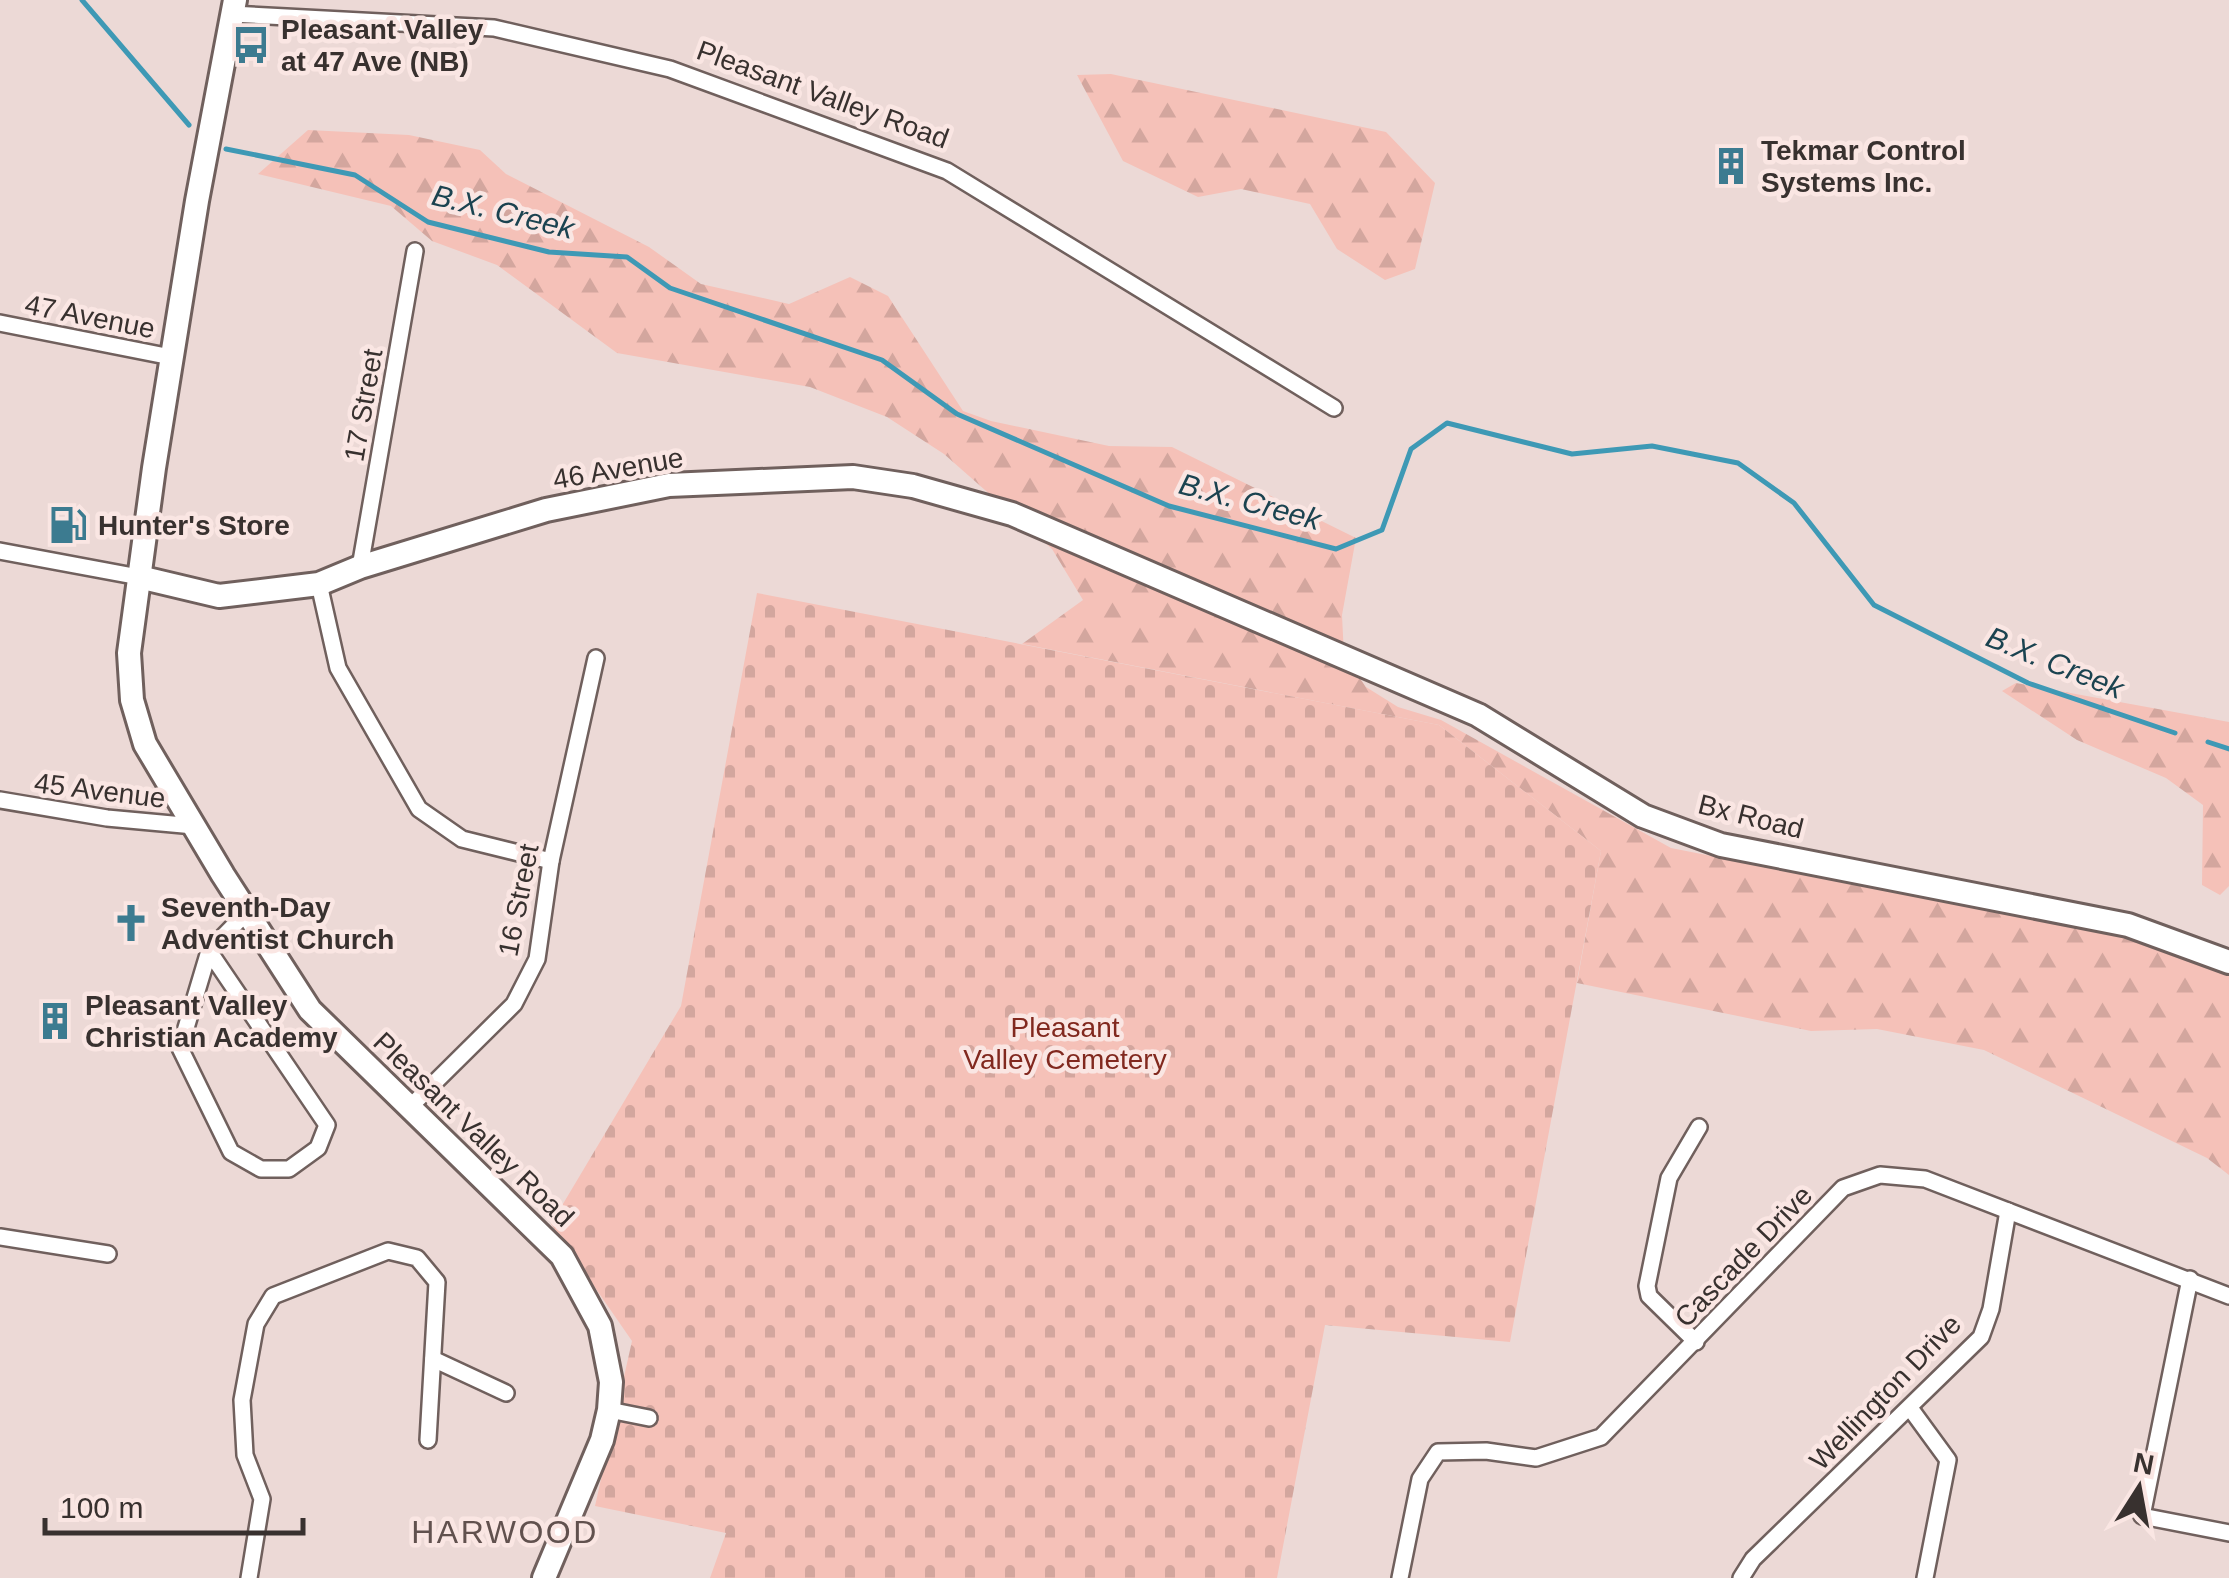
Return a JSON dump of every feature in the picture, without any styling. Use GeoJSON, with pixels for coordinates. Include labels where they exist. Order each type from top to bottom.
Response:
{"type":"FeatureCollection","features":[{"type":"Feature","properties":{"kind":"street","name":"Pleasant Valley Road"},"geometry":{"type":"LineString","coordinates":[[544,1578],[602,1440],[609,1410],[611,1382],[600,1326],[562,1256],[310,1010],[145,744],[132,700],[129,653],[139,578],[172,357],[233,7],[494,28],[670,69],[947,171],[1334,408]]}},
{"type":"Feature","properties":{"kind":"street","name":"17 Street"},"geometry":{"type":"LineString","coordinates":[[360,568],[415,252]]}},
{"type":"Feature","properties":{"kind":"street","name":"47 Avenue"},"geometry":{"type":"LineString","coordinates":[[0,323],[172,357]]}},
{"type":"Feature","properties":{"kind":"street","name":"46 Avenue"},"geometry":{"type":"LineString","coordinates":[[0,551],[218,596],[318,584],[546,510],[670,485],[852,478],[913,486],[1012,514],[1294,635]]}},
{"type":"Feature","properties":{"kind":"street"},"geometry":{"type":"LineString","coordinates":[[318,584],[338,668],[418,809],[462,839],[551,862]]}},
{"type":"Feature","properties":{"kind":"street","name":"Bx Road"},"geometry":{"type":"LineString","coordinates":[[1294,635],[1478,715],[1643,816],[1721,845],[2128,924],[2229,962]]}},
{"type":"Feature","properties":{"kind":"street","name":"16 Street"},"geometry":{"type":"LineString","coordinates":[[408,1109],[514,1004],[537,959],[551,862],[596,658]]}},
{"type":"Feature","properties":{"kind":"street","name":"45 Avenue"},"geometry":{"type":"LineString","coordinates":[[0,800],[107,818],[194,826]]}},
{"type":"Feature","properties":{"kind":"street"},"geometry":{"type":"LineString","coordinates":[[209,951],[326,1125],[318,1148],[289,1169],[261,1169],[231,1152],[180,1048],[209,951],[247,912]]}},
{"type":"Feature","properties":{"kind":"street"},"geometry":{"type":"LineString","coordinates":[[1696,1342],[1650,1296],[1647,1286],[1669,1178],[1699,1127]]}},
{"type":"Feature","properties":{"kind":"street","name":"Cascade Drive"},"geometry":{"type":"LineString","coordinates":[[1400,1578],[1420,1479],[1438,1452],[1486,1451],[1536,1458],[1601,1437],[1843,1188],[1880,1175],[1925,1179],[2229,1296]]}},
{"type":"Feature","properties":{"kind":"street","name":"Wellington Drive"},"geometry":{"type":"LineString","coordinates":[[1742,1578],[1753,1559],[1980,1336],[1991,1309],[2008,1211]]}},
{"type":"Feature","properties":{"kind":"street"},"geometry":{"type":"LineString","coordinates":[[0,1237],[108,1254]]}},
{"type":"Feature","properties":{"kind":"street"},"geometry":{"type":"LineString","coordinates":[[250,1578],[262,1498],[245,1456],[242,1400],[256,1324],[272,1296],[388,1250],[416,1258],[438,1282],[428,1440]]}},
{"type":"Feature","properties":{"kind":"street"},"geometry":{"type":"LineString","coordinates":[[2190,1278],[2142,1516],[2229,1533]]}},
{"type":"Feature","properties":{"kind":"street"},"geometry":{"type":"LineString","coordinates":[[432,1359],[506,1393]]}},
{"type":"Feature","properties":{"kind":"street"},"geometry":{"type":"LineString","coordinates":[[1910,1408],[1948,1460],[1924,1578]]}},
{"type":"Feature","properties":{"kind":"street"},"geometry":{"type":"LineString","coordinates":[[609,1410],[649,1418]]}},
{"type":"Feature","properties":{"kind":"green space"},"geometry":{"type":"Polygon","coordinates":[[[1111,74],[1386,132],[1435,183],[1415,269],[1385,280],[1337,249],[1310,204],[1241,189],[1198,197],[1123,161],[1077,75],[1111,74]]]}},
{"type":"Feature","properties":{"kind":"green space"},"geometry":{"type":"Polygon","coordinates":[[[308,130],[409,135],[480,150],[506,174],[649,247],[701,284],[789,304],[850,277],[888,296],[963,411],[991,421],[1109,446],[1172,447],[1356,538],[1342,615],[1344,656],[1366,687],[1398,707],[1441,720],[1671,848],[2123,937],[2229,976],[2229,1175],[2207,1158],[1984,1050],[1877,1029],[1811,1031],[1577,983],[1601,851],[1439,725],[1022,644],[1083,600],[1052,549],[944,454],[887,417],[810,387],[617,353],[497,265],[432,241],[391,206],[258,174],[308,130]]]}},
{"type":"Feature","properties":{"kind":"green space","name":"Pleasant Valley Cemetery"},"geometry":{"type":"Polygon","coordinates":[[[757,593],[1439,725],[1601,851],[1510,1342],[1325,1325],[1277,1578],[710,1578],[726,1533],[595,1506],[632,1341],[551,1224],[681,1006],[757,593]]]}},
{"type":"Feature","properties":{"kind":"green space"},"geometry":{"type":"Polygon","coordinates":[[[2016,683],[2229,722],[2229,886],[2220,895],[2202,885],[2203,805],[2166,778],[2077,740],[2002,691],[2016,683]]]}},
{"type":"Feature","properties":{"kind":"waterway","name":"B.X. Creek"},"geometry":{"type":"LineString","coordinates":[[82,0],[189,125]]}},
{"type":"Feature","properties":{"kind":"waterway","name":"B.X. Creek"},"geometry":{"type":"LineString","coordinates":[[226,149],[355,175],[428,222],[549,252],[627,257],[670,288],[882,360],[957,414],[1169,506],[1336,549],[1382,530],[1411,449],[1447,423],[1572,454],[1652,446],[1738,463],[1794,503],[1874,605],[2028,683],[2175,733]]}},
{"type":"Feature","properties":{"kind":"waterway","name":"B.X. Creek"},"geometry":{"type":"LineString","coordinates":[[2208,742],[2229,749]]}},
{"type":"Feature","properties":{"kind":"place","name":"Pleasant Valley at 47 Ave (NB)"},"geometry":{"type":"Point","coordinates":[251,45]}},
{"type":"Feature","properties":{"kind":"place","name":"Tekmar Control Systems Inc."},"geometry":{"type":"Point","coordinates":[1731,166]}},
{"type":"Feature","properties":{"kind":"place","name":"Hunter's Store"},"geometry":{"type":"Point","coordinates":[68,525]}},
{"type":"Feature","properties":{"kind":"place","name":"Seventh-Day Adventist Church"},"geometry":{"type":"Point","coordinates":[131,923]}},
{"type":"Feature","properties":{"kind":"place","name":"Pleasant Valley Christian Academy"},"geometry":{"type":"Point","coordinates":[55,1021]}},
{"type":"Feature","properties":{"kind":"district","name":"HARWOOD"},"geometry":{"type":"Point","coordinates":[505,1532]}}]}
